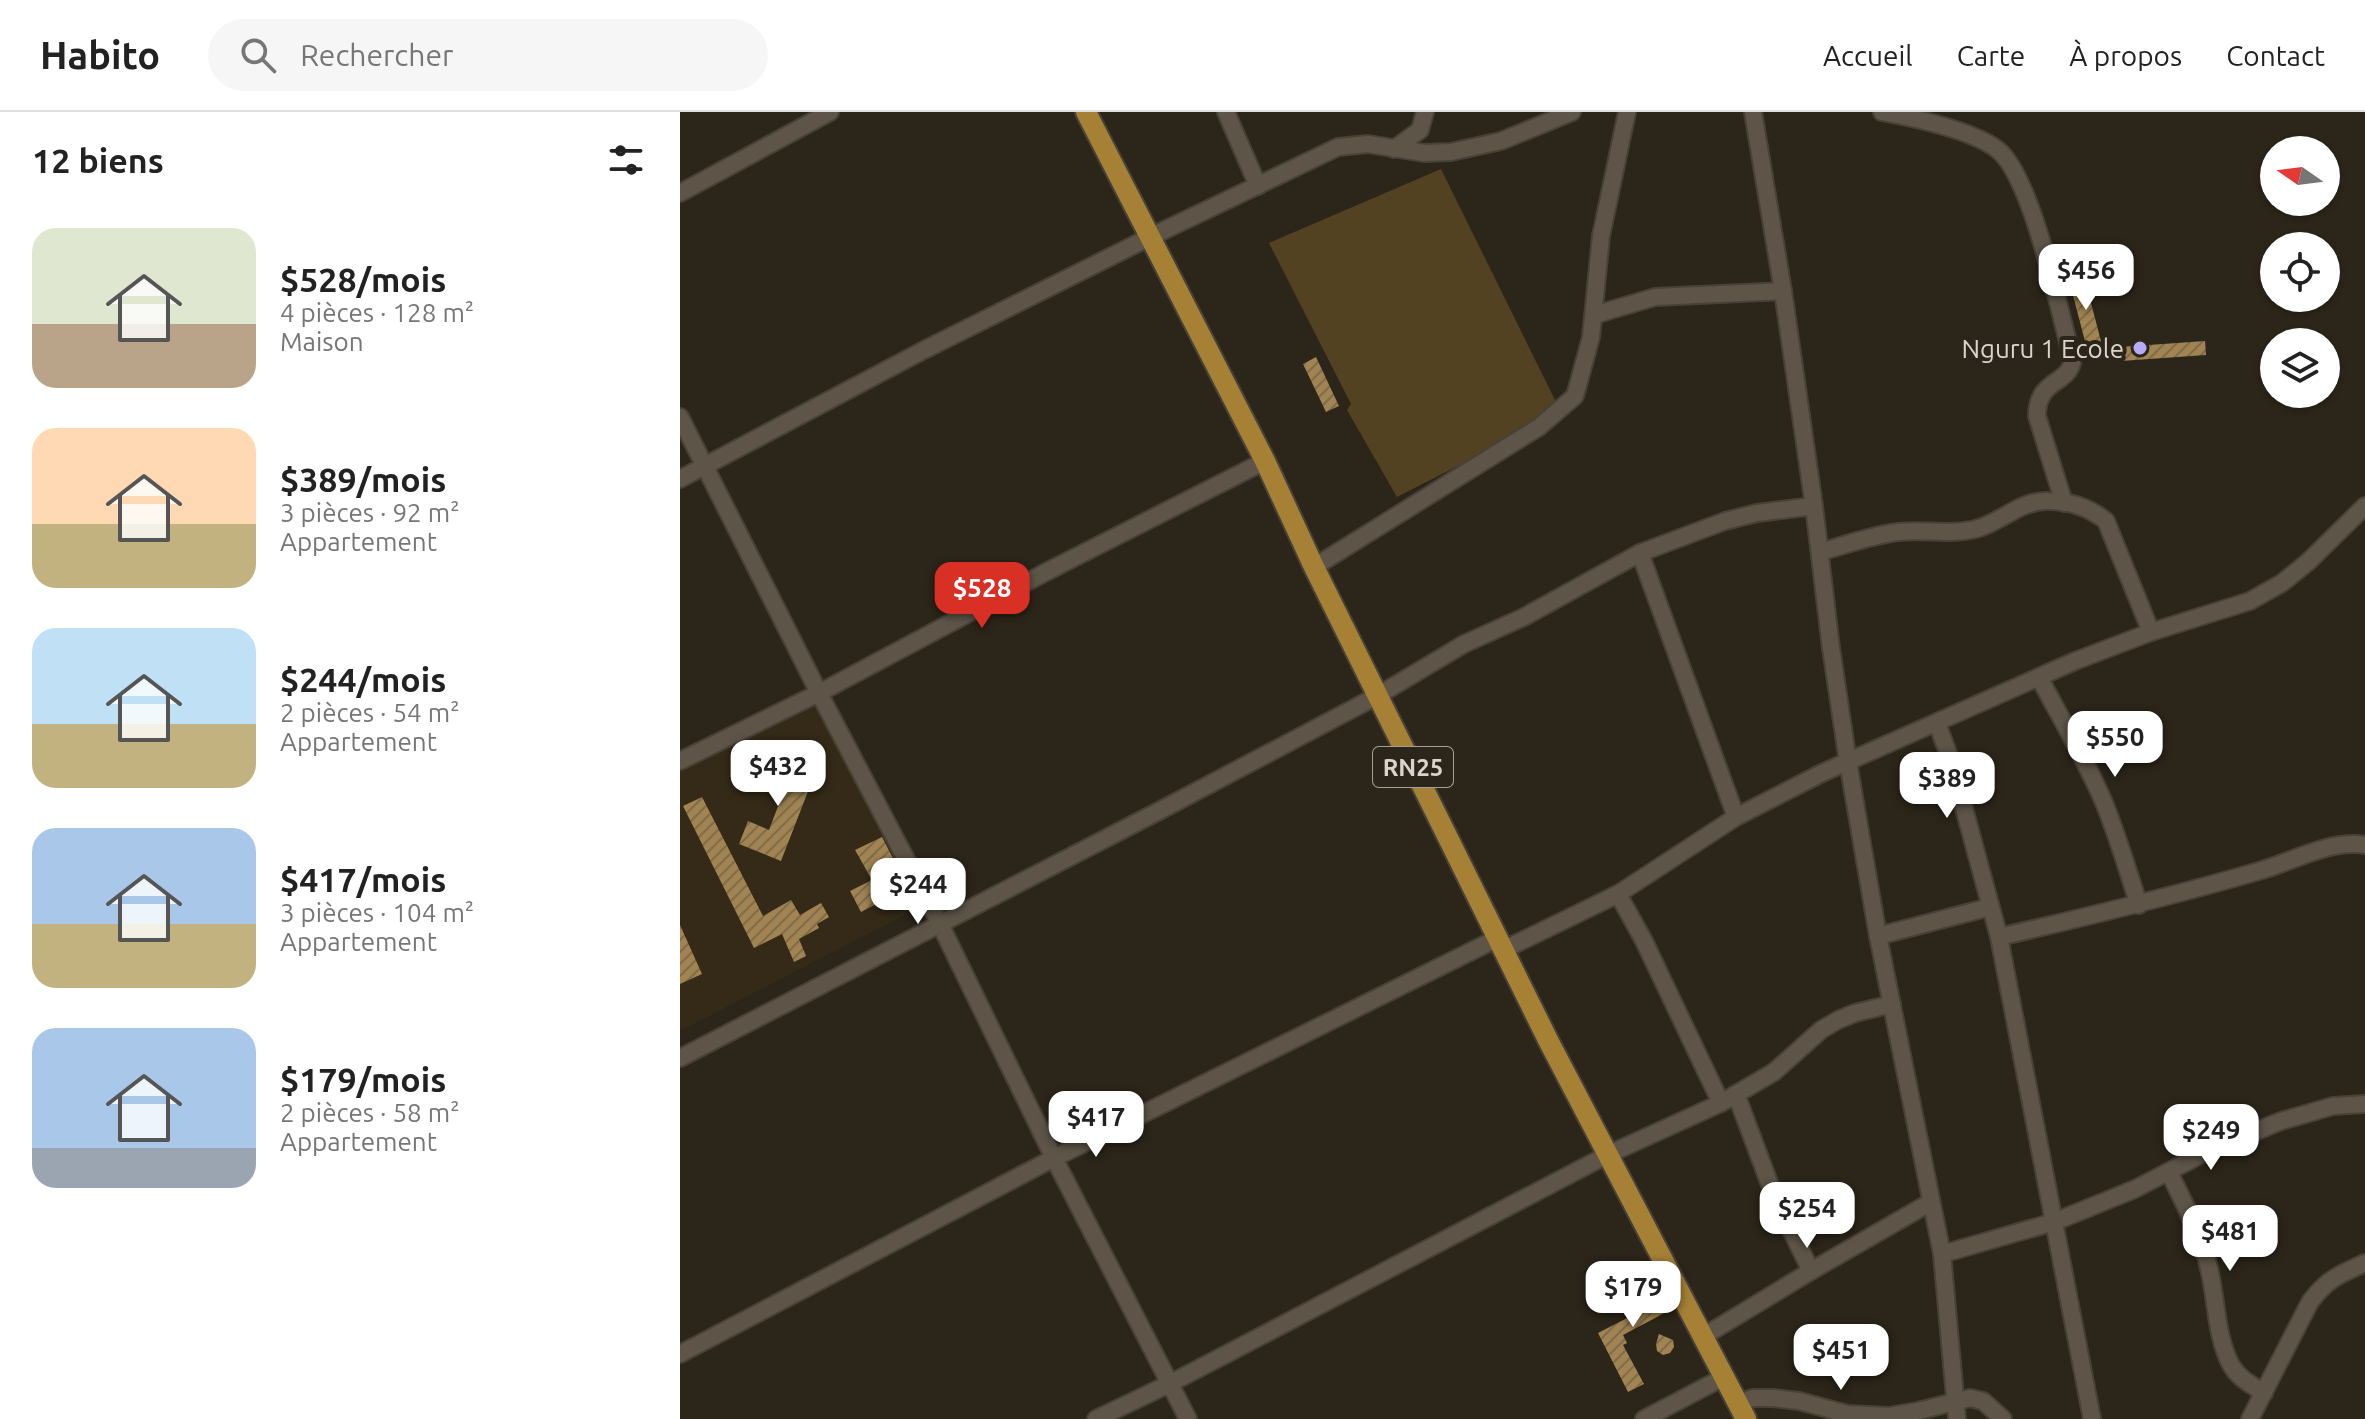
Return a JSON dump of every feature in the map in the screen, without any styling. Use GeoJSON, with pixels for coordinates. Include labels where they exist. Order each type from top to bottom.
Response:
{"type":"FeatureCollection","features":[{"type":"Feature","properties":{"kind":"main road","name":"RN25"},"geometry":{"type":"LineString","coordinates":[[1086,112],[1265,461],[1377,696],[1549,1042],[1742,1411]]}},
{"type":"Feature","properties":{"kind":"street"},"geometry":{"type":"LineString","coordinates":[[680,193],[830,112]]}},
{"type":"Feature","properties":{"kind":"street"},"geometry":{"type":"LineString","coordinates":[[1226,112],[1258,186]]}},
{"type":"Feature","properties":{"kind":"street"},"geometry":{"type":"LineString","coordinates":[[1394,149],[1420,130],[1425,112]]}},
{"type":"Feature","properties":{"kind":"street"},"geometry":{"type":"LineString","coordinates":[[680,479],[924,350],[1338,147],[1368,144],[1424,153],[1451,152],[1501,141],[1572,112]]}},
{"type":"Feature","properties":{"kind":"street"},"geometry":{"type":"LineString","coordinates":[[1314,567],[1539,427],[1575,396],[1591,337],[1601,236],[1627,112]]}},
{"type":"Feature","properties":{"kind":"street"},"geometry":{"type":"LineString","coordinates":[[1753,112],[1783,291],[1848,762],[1878,936],[1942,1254],[1957,1419]]}},
{"type":"Feature","properties":{"kind":"street"},"geometry":{"type":"LineString","coordinates":[[1882,112],[1910,115],[1978,138],[1999,150],[2013,167],[2029,206],[2072,363],[2037,402],[2037,416],[2064,503]]}},
{"type":"Feature","properties":{"kind":"street"},"geometry":{"type":"LineString","coordinates":[[1594,315],[1655,297],[1783,291]]}},
{"type":"Feature","properties":{"kind":"street"},"geometry":{"type":"LineString","coordinates":[[680,417],[940,924],[1054,1158],[1188,1419]]}},
{"type":"Feature","properties":{"kind":"street"},"geometry":{"type":"LineString","coordinates":[[680,761],[819,693],[1046,572],[1265,461]]}},
{"type":"Feature","properties":{"kind":"street"},"geometry":{"type":"LineString","coordinates":[[1820,552],[1897,532],[1955,532],[1980,528],[2034,503],[2064,503],[2093,511],[2106,521],[2151,632]]}},
{"type":"Feature","properties":{"kind":"street"},"geometry":{"type":"LineString","coordinates":[[680,1058],[1377,696],[1464,644],[1524,617],[1640,553],[1725,521],[1757,513],[1814,506]]}},
{"type":"Feature","properties":{"kind":"street"},"geometry":{"type":"LineString","coordinates":[[680,1354],[1054,1158],[1502,944],[1618,894],[1736,817],[1848,762],[2039,677],[2151,632],[2250,601],[2282,583],[2365,506]]}},
{"type":"Feature","properties":{"kind":"street"},"geometry":{"type":"LineString","coordinates":[[1640,553],[1736,817]]}},
{"type":"Feature","properties":{"kind":"street"},"geometry":{"type":"LineString","coordinates":[[2039,677],[2090,771],[2115,829],[2139,905]]}},
{"type":"Feature","properties":{"kind":"street"},"geometry":{"type":"LineString","coordinates":[[1937,723],[1952,764],[1999,937],[2092,1419]]}},
{"type":"Feature","properties":{"kind":"street"},"geometry":{"type":"LineString","coordinates":[[1999,937],[2139,905],[2336,846],[2365,845]]}},
{"type":"Feature","properties":{"kind":"street"},"geometry":{"type":"LineString","coordinates":[[1618,894],[1644,941],[1721,1103]]}},
{"type":"Feature","properties":{"kind":"street"},"geometry":{"type":"LineString","coordinates":[[1878,936],[1990,907]]}},
{"type":"Feature","properties":{"kind":"street"},"geometry":{"type":"LineString","coordinates":[[1096,1419],[1169,1384],[1609,1154],[1721,1103],[1774,1072],[1821,1030],[1838,1020],[1892,1004]]}},
{"type":"Feature","properties":{"kind":"street"},"geometry":{"type":"LineString","coordinates":[[1736,1094],[1773,1193],[1811,1271]]}},
{"type":"Feature","properties":{"kind":"street"},"geometry":{"type":"LineString","coordinates":[[1942,1254],[2054,1222],[2135,1189],[2208,1151],[2281,1121],[2333,1106],[2365,1104]]}},
{"type":"Feature","properties":{"kind":"street"},"geometry":{"type":"LineString","coordinates":[[2169,1172],[2207,1258],[2224,1346],[2232,1367],[2245,1381],[2264,1393]]}},
{"type":"Feature","properties":{"kind":"street"},"geometry":{"type":"LineString","coordinates":[[1704,1336],[1931,1202]]}},
{"type":"Feature","properties":{"kind":"street"},"geometry":{"type":"LineString","coordinates":[[2250,1419],[2320,1288],[2332,1277],[2365,1263]]}},
{"type":"Feature","properties":{"kind":"street"},"geometry":{"type":"LineString","coordinates":[[1644,1419],[1724,1377]]}},
{"type":"Feature","properties":{"kind":"street"},"geometry":{"type":"LineString","coordinates":[[1742,1411],[1753,1398],[1773,1398],[1799,1401],[1847,1414],[1889,1416],[1970,1398],[1983,1401],[2003,1419]]}},
{"type":"Feature","properties":{"kind":"shaded area"},"geometry":{"type":"Polygon","coordinates":[[[1441,169],[1557,404],[1530,429],[1397,497],[1347,410],[1351,404],[1269,243],[1441,169]]]}},
{"type":"Feature","properties":{"kind":"shaded area"},"geometry":{"type":"Polygon","coordinates":[[[819,695],[926,904],[680,1031],[680,765],[819,695]]]}},
{"type":"Feature","properties":{"kind":"building"},"geometry":{"type":"Polygon","coordinates":[[[2084,276],[2102,345],[2087,349],[2069,280],[2084,276]]]}},
{"type":"Feature","properties":{"kind":"building"},"geometry":{"type":"Polygon","coordinates":[[[2205,341],[2206,355],[2121,361],[2120,347],[2205,341]]]}},
{"type":"Feature","properties":{"kind":"building"},"geometry":{"type":"Polygon","coordinates":[[[1316,357],[1339,406],[1326,412],[1303,364],[1316,357]]]}},
{"type":"Feature","properties":{"kind":"building"},"geometry":{"type":"Polygon","coordinates":[[[757,754],[814,776],[781,861],[739,844],[748,821],[769,830],[785,788],[750,774],[757,754]]]}},
{"type":"Feature","properties":{"kind":"building"},"geometry":{"type":"Polygon","coordinates":[[[702,797],[763,916],[791,900],[800,915],[821,903],[829,917],[817,924],[819,928],[799,939],[806,956],[794,962],[782,934],[754,948],[683,806],[702,797]]]}},
{"type":"Feature","properties":{"kind":"building"},"geometry":{"type":"Polygon","coordinates":[[[882,837],[912,895],[884,910],[880,902],[861,912],[850,891],[872,880],[855,850],[882,837]]]}},
{"type":"Feature","properties":{"kind":"building"},"geometry":{"type":"Polygon","coordinates":[[[680,925],[702,974],[680,984],[680,925]]]}},
{"type":"Feature","properties":{"kind":"building"},"geometry":{"type":"Polygon","coordinates":[[[1647,1278],[1660,1301],[1667,1297],[1674,1308],[1623,1335],[1627,1343],[1623,1345],[1644,1384],[1628,1392],[1598,1333],[1635,1314],[1623,1291],[1647,1278]]]}},
{"type":"Feature","properties":{"kind":"building"},"geometry":{"type":"Polygon","coordinates":[[[1659,1334],[1673,1340],[1674,1347],[1670,1353],[1663,1355],[1657,1351],[1659,1334]]]}},
{"type":"Feature","properties":{"kind":"place","name":"Nguru 1 Ecole"},"geometry":{"type":"Point","coordinates":[2140,348]}}]}
